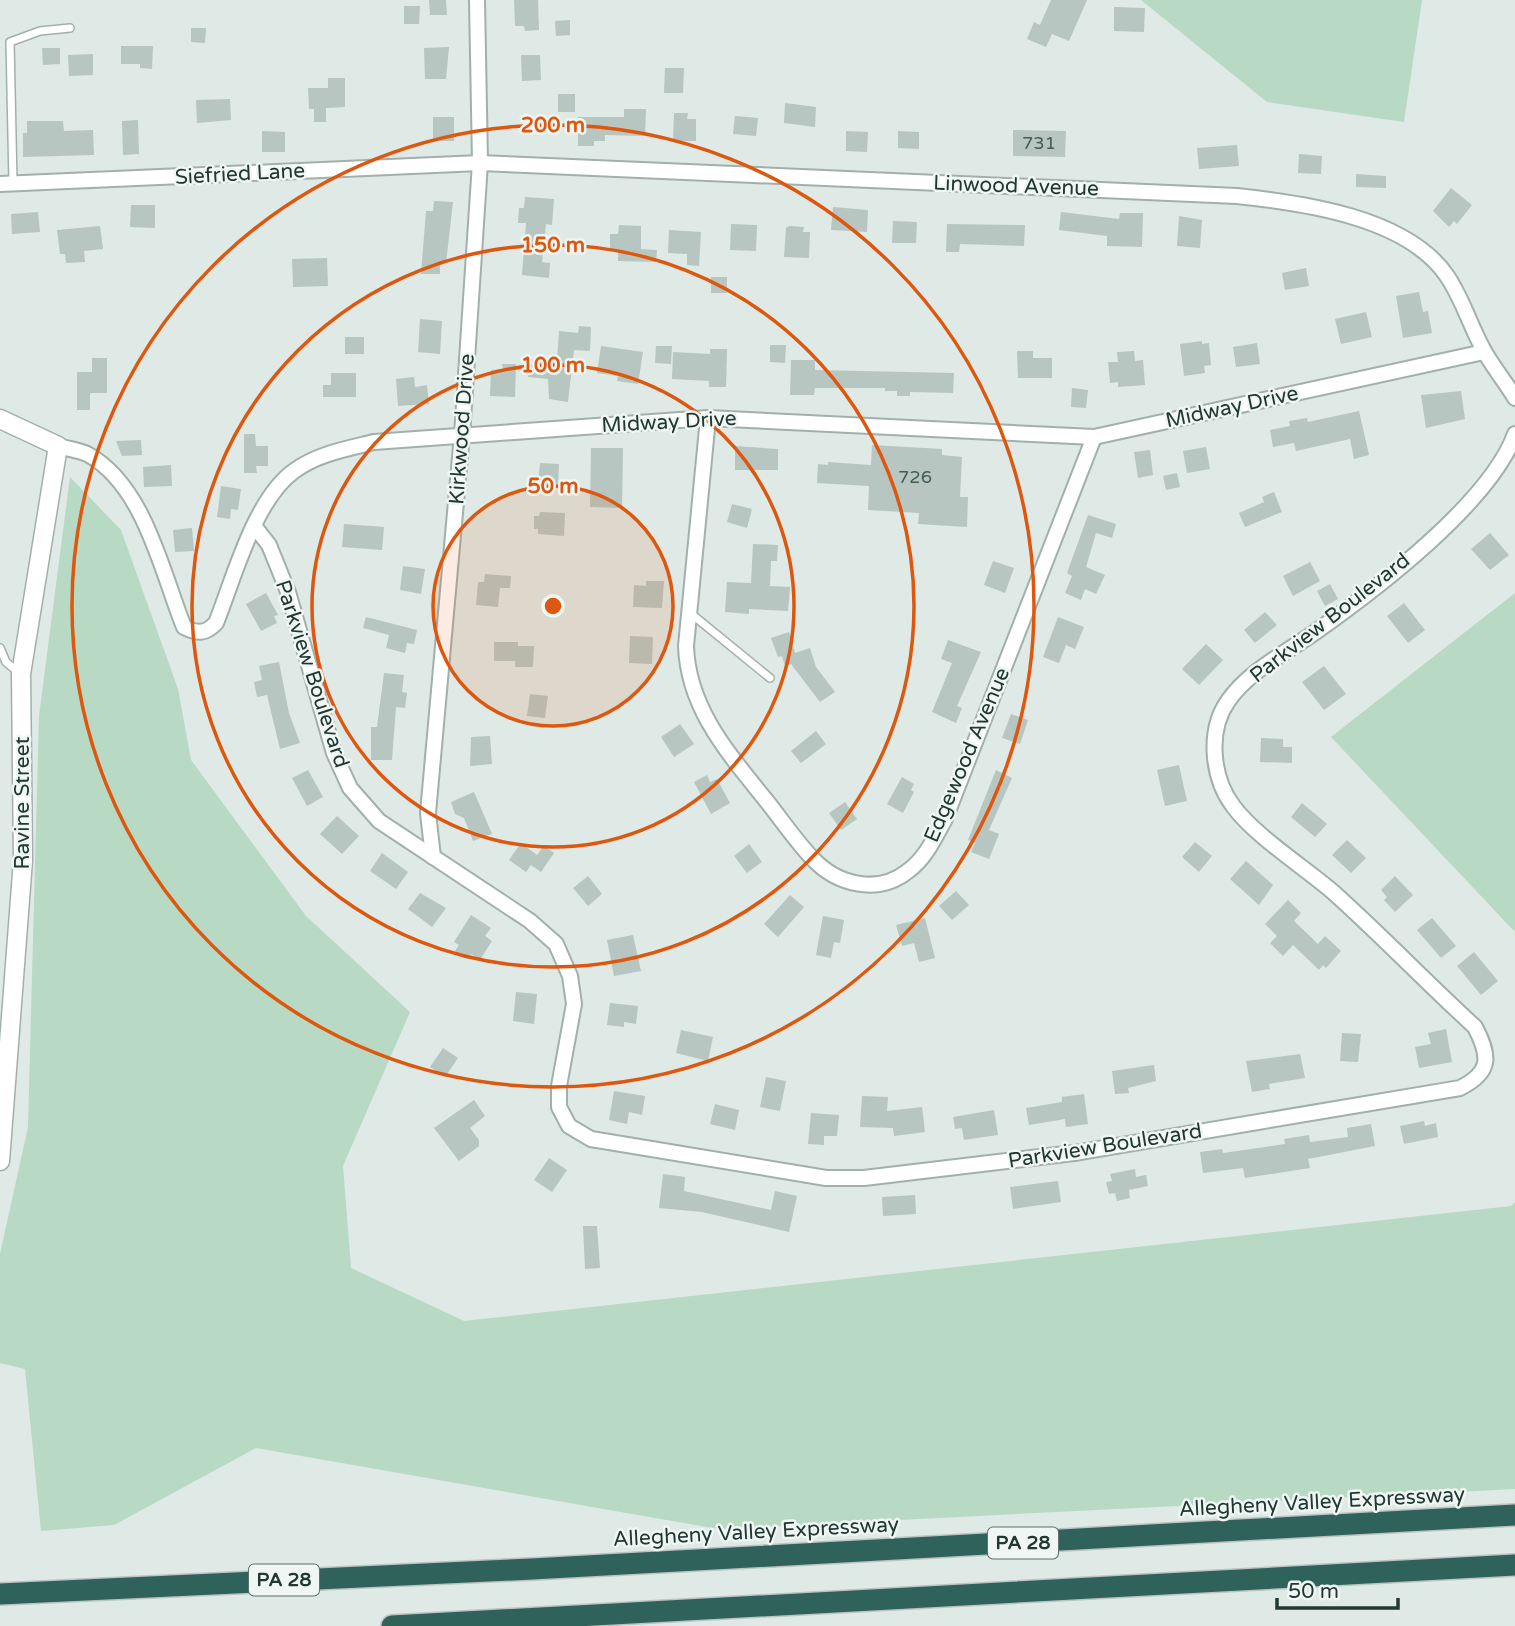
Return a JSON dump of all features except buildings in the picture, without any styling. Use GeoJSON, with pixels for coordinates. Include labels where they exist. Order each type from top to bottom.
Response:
{"type":"FeatureCollection","features":[{"type":"Feature","properties":{"kind":"highway","name":"Allegheny Valley Expressway"},"geometry":{"type":"LineString","coordinates":[[0,1594],[1515,1516]]}},
{"type":"Feature","properties":{"kind":"highway","name":"PA 28"},"geometry":{"type":"LineString","coordinates":[[392,1626],[1515,1564]]}},
{"type":"Feature","properties":{"kind":"street","name":"Kirkwood Drive"},"geometry":{"type":"LineString","coordinates":[[433,857],[428,813],[462,435],[480,163],[477,0]]}},
{"type":"Feature","properties":{"kind":"street","name":"Siefried Lane"},"geometry":{"type":"LineString","coordinates":[[6,184],[480,163]]}},
{"type":"Feature","properties":{"kind":"street","name":"Linwood Avenue"},"geometry":{"type":"LineString","coordinates":[[480,163],[1237,196],[1297,202],[1396,234],[1426,253],[1447,276],[1484,352]]}},
{"type":"Feature","properties":{"kind":"street"},"geometry":{"type":"LineString","coordinates":[[1484,352],[1515,398]]}},
{"type":"Feature","properties":{"kind":"street","name":"Midway Drive"},"geometry":{"type":"LineString","coordinates":[[58,446],[88,455],[114,475],[158,548],[184,627],[196,634],[208,632],[216,623],[270,495],[293,471],[328,453],[374,442],[708,418],[1094,437],[1484,352]]}},
{"type":"Feature","properties":{"kind":"street","name":"Edgewood Avenue"},"geometry":{"type":"LineString","coordinates":[[708,418],[688,612],[687,671],[696,701],[744,772],[814,860],[840,880],[865,885],[890,882],[909,870],[929,849],[945,819],[1094,437]]}},
{"type":"Feature","properties":{"kind":"street"},"geometry":{"type":"LineString","coordinates":[[0,419],[58,446]]}},
{"type":"Feature","properties":{"kind":"street","name":"Parkview Boulevard"},"geometry":{"type":"LineString","coordinates":[[255,527],[269,545],[288,592],[334,753],[351,788],[379,821],[530,922],[555,944],[570,976],[574,1004],[559,1086],[559,1107],[569,1126],[592,1139],[826,1178],[864,1178],[1074,1153],[1460,1088],[1476,1080],[1485,1066],[1486,1049],[1475,1027],[1334,893],[1234,807],[1221,786],[1214,740],[1217,720],[1228,700],[1254,674],[1322,627],[1463,511],[1489,481],[1515,434]]}},
{"type":"Feature","properties":{"kind":"street","name":"Ravine Street"},"geometry":{"type":"LineString","coordinates":[[0,1161],[23,860],[21,674],[58,446]]}},
{"type":"Feature","properties":{"kind":"lane"},"geometry":{"type":"LineString","coordinates":[[6,184],[10,42],[40,31],[70,28]]}},
{"type":"Feature","properties":{"kind":"lane"},"geometry":{"type":"LineString","coordinates":[[688,612],[770,678]]}},
{"type":"Feature","properties":{"kind":"lane"},"geometry":{"type":"LineString","coordinates":[[0,648],[6,662],[21,674]]}},
{"type":"Feature","properties":{"kind":"green space"},"geometry":{"type":"Polygon","coordinates":[[[1141,0],[1422,0],[1404,122],[1267,102],[1141,0]]]}},
{"type":"Feature","properties":{"kind":"green space"},"geometry":{"type":"Polygon","coordinates":[[[70,477],[121,530],[178,689],[191,760],[306,916],[410,1012],[343,1166],[351,1268],[464,1321],[1511,1206],[1515,1202],[1515,1489],[718,1529],[256,1448],[114,1525],[41,1531],[25,1369],[0,1363],[0,1254],[28,1127],[39,716],[70,477]]]}},
{"type":"Feature","properties":{"kind":"green space"},"geometry":{"type":"Polygon","coordinates":[[[1515,593],[1515,932],[1331,737],[1515,593]]]}}]}
